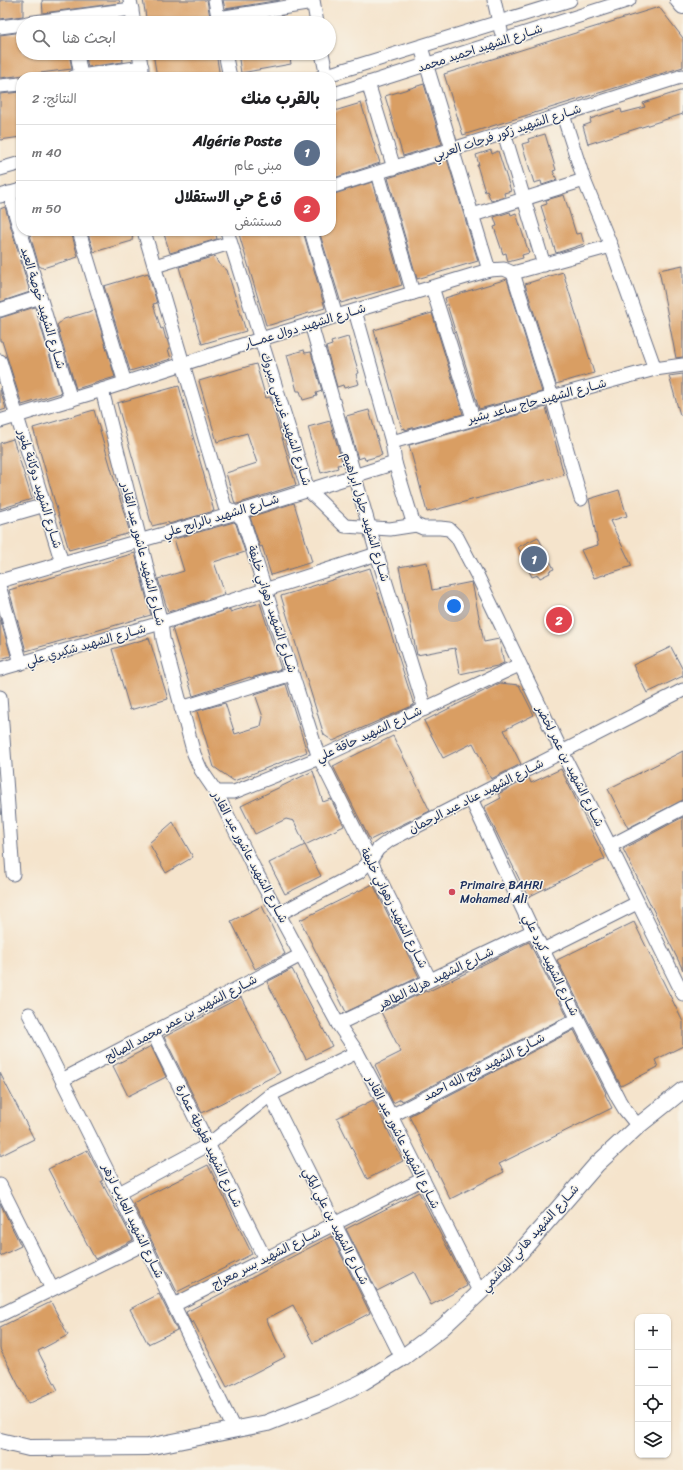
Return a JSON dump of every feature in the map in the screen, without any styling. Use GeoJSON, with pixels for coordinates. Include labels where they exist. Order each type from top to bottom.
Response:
{"type":"FeatureCollection","features":[{"type":"Feature","properties":{"kind":"street"},"geometry":{"type":"LineString","coordinates":[[215,0],[218,16]]}},
{"type":"Feature","properties":{"kind":"street"},"geometry":{"type":"LineString","coordinates":[[494,0],[498,22],[504,40]]}},
{"type":"Feature","properties":{"kind":"street","name":"شــارع الشهيد احميد محمد"},"geometry":{"type":"LineString","coordinates":[[336,73],[570,0]]}},
{"type":"Feature","properties":{"kind":"street","name":"شــارع الشهيد احميد محمد"},"geometry":{"type":"LineString","coordinates":[[336,92],[368,84],[628,0]]}},
{"type":"Feature","properties":{"kind":"street"},"geometry":{"type":"LineString","coordinates":[[678,0],[683,6]]}},
{"type":"Feature","properties":{"kind":"street"},"geometry":{"type":"LineString","coordinates":[[244,16],[313,2],[316,16]]}},
{"type":"Feature","properties":{"kind":"street"},"geometry":{"type":"LineString","coordinates":[[87,16],[131,4],[133,16]]}},
{"type":"Feature","properties":{"kind":"street"},"geometry":{"type":"LineString","coordinates":[[0,27],[16,25]]}},
{"type":"Feature","properties":{"kind":"street"},"geometry":{"type":"LineString","coordinates":[[420,47],[453,149],[489,270]]}},
{"type":"Feature","properties":{"kind":"street"},"geometry":{"type":"LineString","coordinates":[[77,60],[78,72]]}},
{"type":"Feature","properties":{"kind":"street"},"geometry":{"type":"LineString","coordinates":[[140,60],[142,72]]}},
{"type":"Feature","properties":{"kind":"street"},"geometry":{"type":"LineString","coordinates":[[226,60],[229,72]]}},
{"type":"Feature","properties":{"kind":"street"},"geometry":{"type":"LineString","coordinates":[[323,60],[324,72]]}},
{"type":"Feature","properties":{"kind":"street","name":"شــارع الشهيد زكور فرحات العربي"},"geometry":{"type":"LineString","coordinates":[[336,186],[683,76]]}},
{"type":"Feature","properties":{"kind":"street"},"geometry":{"type":"LineString","coordinates":[[0,86],[16,84]]}},
{"type":"Feature","properties":{"kind":"street"},"geometry":{"type":"LineString","coordinates":[[368,84],[394,168]]}},
{"type":"Feature","properties":{"kind":"street"},"geometry":{"type":"LineString","coordinates":[[563,115],[584,180],[611,246],[655,369]]}},
{"type":"Feature","properties":{"kind":"street"},"geometry":{"type":"LineString","coordinates":[[504,133],[544,265]]}},
{"type":"Feature","properties":{"kind":"street"},"geometry":{"type":"LineString","coordinates":[[0,169],[16,164]]}},
{"type":"Feature","properties":{"kind":"street"},"geometry":{"type":"LineString","coordinates":[[378,173],[413,293]]}},
{"type":"Feature","properties":{"kind":"street"},"geometry":{"type":"LineString","coordinates":[[473,215],[584,180]]}},
{"type":"Feature","properties":{"kind":"street","name":"شــارع الشهيد خوصة العيد"},"geometry":{"type":"LineString","coordinates":[[10,193],[16,214]]}},
{"type":"Feature","properties":{"kind":"street","name":"شــارع الشهيد خوصة العيد"},"geometry":{"type":"LineString","coordinates":[[22,236],[71,400]]}},
{"type":"Feature","properties":{"kind":"street"},"geometry":{"type":"LineString","coordinates":[[81,236],[125,383]]}},
{"type":"Feature","properties":{"kind":"street","name":"شــارع الشهيد زهواني خليفة"},"geometry":{"type":"LineString","coordinates":[[146,236],[225,506],[236,512],[244,520],[319,758],[430,980]]}},
{"type":"Feature","properties":{"kind":"street"},"geometry":{"type":"LineString","coordinates":[[312,236],[336,316]]}},
{"type":"Feature","properties":{"kind":"street"},"geometry":{"type":"LineString","coordinates":[[155,266],[229,237]]}},
{"type":"Feature","properties":{"kind":"street","name":"شــارع الشهيد غريسي مبروك"},"geometry":{"type":"LineString","coordinates":[[229,237],[308,490],[345,526],[390,529],[416,526],[423,528],[440,528],[449,530],[457,537]]}},
{"type":"Feature","properties":{"kind":"street","name":"شــارع الشهيد دوال عمـــار"},"geometry":{"type":"LineString","coordinates":[[0,421],[71,400],[261,339],[489,270],[504,269],[512,273],[611,246]]}},
{"type":"Feature","properties":{"kind":"street"},"geometry":{"type":"LineString","coordinates":[[512,273],[552,397],[581,499]]}},
{"type":"Feature","properties":{"kind":"street"},"geometry":{"type":"LineString","coordinates":[[432,287],[473,418]]}},
{"type":"Feature","properties":{"kind":"street"},"geometry":{"type":"LineString","coordinates":[[0,310],[40,297]]}},
{"type":"Feature","properties":{"kind":"street"},"geometry":{"type":"LineString","coordinates":[[355,311],[392,442],[395,463],[413,522],[416,526]]}},
{"type":"Feature","properties":{"kind":"street","name":"شــارع الشهيد جلول ابراهيم"},"geometry":{"type":"LineString","coordinates":[[311,324],[369,528],[425,709]]}},
{"type":"Feature","properties":{"kind":"street","name":"شــارع الشهيد دوكانة لمنور"},"geometry":{"type":"LineString","coordinates":[[0,361],[62,563]]}},
{"type":"Feature","properties":{"kind":"street","name":"شــارع الشهيد حاج ساعد بشير"},"geometry":{"type":"LineString","coordinates":[[392,442],[473,418],[655,369],[683,364]]}},
{"type":"Feature","properties":{"kind":"street","name":"شــارع الشهيد عاشور عبد القادر"},"geometry":{"type":"LineString","coordinates":[[102,390],[161,623],[163,640],[194,754],[201,770],[216,792],[338,1024],[357,1052],[391,1116],[480,1293]]}},
{"type":"Feature","properties":{"kind":"street","name":"شــارع الشهيد بالرابح علي"},"geometry":{"type":"LineString","coordinates":[[0,581],[236,512],[395,463]]}},
{"type":"Feature","properties":{"kind":"street"},"geometry":{"type":"LineString","coordinates":[[0,518],[45,505]]}},
{"type":"Feature","properties":{"kind":"street","name":"شــارع الشهيد بن عمر لخضر"},"geometry":{"type":"LineString","coordinates":[[457,537],[683,994]]}},
{"type":"Feature","properties":{"kind":"street","name":"شــارع الشهيد شكيري علي"},"geometry":{"type":"LineString","coordinates":[[0,669],[161,623],[377,554]]}},
{"type":"Feature","properties":{"kind":"street"},"geometry":{"type":"LineString","coordinates":[[0,589],[22,663]]}},
{"type":"Feature","properties":{"kind":"street","name":"شــارع الشهيد حاقة علي"},"geometry":{"type":"LineString","coordinates":[[216,792],[234,792],[319,758],[519,665]]}},
{"type":"Feature","properties":{"kind":"street"},"geometry":{"type":"LineString","coordinates":[[181,708],[292,674]]}},
{"type":"Feature","properties":{"kind":"street","name":"شــارع الشهيد عناد عبد الرحمان"},"geometry":{"type":"LineString","coordinates":[[279,914],[359,872],[370,861],[378,849],[390,840],[472,800],[683,690]]}},
{"type":"Feature","properties":{"kind":"street"},"geometry":{"type":"LineString","coordinates":[[0,697],[4,808],[13,874]]}},
{"type":"Feature","properties":{"kind":"street","name":"شــارع الشهيد كيرد علي"},"geometry":{"type":"LineString","coordinates":[[472,800],[533,931],[622,1105],[638,1126]]}},
{"type":"Feature","properties":{"kind":"street"},"geometry":{"type":"LineString","coordinates":[[610,846],[683,808]]}},
{"type":"Feature","properties":{"kind":"street"},"geometry":{"type":"LineString","coordinates":[[543,950],[637,903]]}},
{"type":"Feature","properties":{"kind":"street","name":"شــارع الشهيد هزلة الطاهر"},"geometry":{"type":"LineString","coordinates":[[338,1024],[533,931]]}},
{"type":"Feature","properties":{"kind":"street","name":"شــارع الشهيد بن عمر محمد الصالح"},"geometry":{"type":"LineString","coordinates":[[62,1080],[301,955]]}},
{"type":"Feature","properties":{"kind":"street","name":"شــارع الشهيد العايب لزهر"},"geometry":{"type":"LineString","coordinates":[[29,1014],[119,1193],[234,1429]]}},
{"type":"Feature","properties":{"kind":"street","name":"شــارع الشهيد فتح الله احمد"},"geometry":{"type":"LineString","coordinates":[[391,1116],[578,1019]]}},
{"type":"Feature","properties":{"kind":"street","name":"شــارع الشهيد قطوطة عمارة"},"geometry":{"type":"LineString","coordinates":[[153,1033],[265,1259]]}},
{"type":"Feature","properties":{"kind":"street"},"geometry":{"type":"LineString","coordinates":[[119,1193],[208,1145],[270,1095],[357,1052]]}},
{"type":"Feature","properties":{"kind":"street","name":"شــارع الشهيد هاني الهاشمي"},"geometry":{"type":"LineString","coordinates":[[0,1441],[29,1448],[148,1447],[267,1423],[326,1400],[363,1382],[402,1358],[443,1327],[511,1263],[596,1166],[638,1126],[683,1090]]}},
{"type":"Feature","properties":{"kind":"street","name":"شــارع الشهيد بن علي المكي"},"geometry":{"type":"LineString","coordinates":[[270,1095],[402,1358]]}},
{"type":"Feature","properties":{"kind":"street","name":"شــارع الشهيد بسر معراج"},"geometry":{"type":"LineString","coordinates":[[174,1305],[423,1179]]}},
{"type":"Feature","properties":{"kind":"street"},"geometry":{"type":"LineString","coordinates":[[0,1185],[52,1289]]}},
{"type":"Feature","properties":{"kind":"street"},"geometry":{"type":"LineString","coordinates":[[0,1315],[144,1244]]}},
{"type":"Feature","properties":{"kind":"building"},"geometry":{"type":"Polygon","coordinates":[[[0,0],[23,0],[23,16],[0,19],[0,0]]]}},
{"type":"Feature","properties":{"kind":"building"},"geometry":{"type":"Polygon","coordinates":[[[42,0],[119,0],[120,3],[43,13],[42,0]]]}},
{"type":"Feature","properties":{"kind":"building"},"geometry":{"type":"Polygon","coordinates":[[[143,0],[207,0],[210,16],[146,16],[143,0]]]}},
{"type":"Feature","properties":{"kind":"building"},"geometry":{"type":"Polygon","coordinates":[[[223,0],[280,0],[225,9],[223,0]]]}},
{"type":"Feature","properties":{"kind":"building"},"geometry":{"type":"Polygon","coordinates":[[[659,7],[683,38],[683,67],[463,135],[444,74],[659,7]]]}},
{"type":"Feature","properties":{"kind":"building"},"geometry":{"type":"Polygon","coordinates":[[[16,33],[16,60],[70,60],[72,69],[48,72],[16,72],[16,76],[0,78],[0,35],[16,33]]]}},
{"type":"Feature","properties":{"kind":"building"},"geometry":{"type":"Polygon","coordinates":[[[86,60],[123,60],[123,62],[88,67],[86,60]]]}},
{"type":"Feature","properties":{"kind":"building"},"geometry":{"type":"Polygon","coordinates":[[[154,60],[217,60],[219,72],[156,72],[154,60]]]}},
{"type":"Feature","properties":{"kind":"building"},"geometry":{"type":"Polygon","coordinates":[[[239,60],[290,60],[291,64],[241,72],[239,60]]]}},
{"type":"Feature","properties":{"kind":"building"},"geometry":{"type":"Polygon","coordinates":[[[424,84],[442,144],[403,156],[385,96],[424,84]]]}},
{"type":"Feature","properties":{"kind":"building"},"geometry":{"type":"Polygon","coordinates":[[[683,90],[683,114],[588,144],[583,126],[591,123],[590,119],[621,109],[622,113],[645,107],[643,103],[683,90]]]}},
{"type":"Feature","properties":{"kind":"building"},"geometry":{"type":"Polygon","coordinates":[[[16,92],[16,138],[0,140],[0,94],[16,92]]]}},
{"type":"Feature","properties":{"kind":"building"},"geometry":{"type":"Polygon","coordinates":[[[361,103],[380,163],[336,177],[336,110],[361,103]]]}},
{"type":"Feature","properties":{"kind":"building"},"geometry":{"type":"Polygon","coordinates":[[[545,134],[556,170],[553,171],[557,180],[542,185],[541,181],[534,183],[522,144],[529,142],[528,139],[545,134]]]}},
{"type":"Feature","properties":{"kind":"building"},"geometry":{"type":"Polygon","coordinates":[[[491,150],[492,154],[498,151],[511,191],[504,193],[505,197],[491,201],[487,191],[485,192],[477,165],[479,165],[476,155],[491,150]]]}},
{"type":"Feature","properties":{"kind":"building"},"geometry":{"type":"Polygon","coordinates":[[[447,159],[478,261],[417,279],[388,178],[447,159]]]}},
{"type":"Feature","properties":{"kind":"building"},"geometry":{"type":"Polygon","coordinates":[[[372,182],[402,285],[341,303],[321,236],[336,236],[336,193],[372,182]]]}},
{"type":"Feature","properties":{"kind":"building"},"geometry":{"type":"Polygon","coordinates":[[[564,195],[576,234],[581,233],[584,244],[556,253],[541,206],[547,204],[546,200],[564,195]]]}},
{"type":"Feature","properties":{"kind":"building"},"geometry":{"type":"Polygon","coordinates":[[[5,207],[30,292],[0,302],[0,209],[5,207]]]}},
{"type":"Feature","properties":{"kind":"building"},"geometry":{"type":"Polygon","coordinates":[[[510,212],[511,215],[516,213],[529,253],[522,255],[523,258],[508,262],[506,253],[503,254],[494,227],[497,226],[494,217],[510,212]]]}},
{"type":"Feature","properties":{"kind":"building"},"geometry":{"type":"Polygon","coordinates":[[[30,236],[72,236],[78,257],[43,268],[39,266],[30,236]]]}},
{"type":"Feature","properties":{"kind":"building"},"geometry":{"type":"Polygon","coordinates":[[[89,236],[132,236],[132,241],[94,252],[89,236]]]}},
{"type":"Feature","properties":{"kind":"building"},"geometry":{"type":"Polygon","coordinates":[[[165,236],[216,236],[217,239],[170,253],[165,236]]]}},
{"type":"Feature","properties":{"kind":"building"},"geometry":{"type":"Polygon","coordinates":[[[239,236],[304,236],[325,308],[266,325],[239,236]]]}},
{"type":"Feature","properties":{"kind":"building"},"geometry":{"type":"Polygon","coordinates":[[[215,256],[218,263],[227,270],[246,331],[202,344],[179,267],[215,256]]]}},
{"type":"Feature","properties":{"kind":"building"},"geometry":{"type":"Polygon","coordinates":[[[683,265],[683,357],[676,358],[659,270],[683,265]]]}},
{"type":"Feature","properties":{"kind":"building"},"geometry":{"type":"Polygon","coordinates":[[[563,272],[594,373],[556,384],[525,284],[563,272]]]}},
{"type":"Feature","properties":{"kind":"building"},"geometry":{"type":"Polygon","coordinates":[[[148,273],[157,303],[153,304],[161,329],[163,328],[167,339],[171,359],[130,371],[104,286],[148,273]]]}},
{"type":"Feature","properties":{"kind":"building"},"geometry":{"type":"Polygon","coordinates":[[[507,279],[542,392],[479,409],[445,298],[507,279]]]}},
{"type":"Feature","properties":{"kind":"building"},"geometry":{"type":"Polygon","coordinates":[[[35,307],[61,393],[22,405],[2,341],[0,341],[0,318],[35,307]]]}},
{"type":"Feature","properties":{"kind":"building"},"geometry":{"type":"Polygon","coordinates":[[[95,310],[115,377],[76,389],[57,325],[64,319],[95,310]]]}},
{"type":"Feature","properties":{"kind":"building"},"geometry":{"type":"Polygon","coordinates":[[[432,313],[463,414],[405,430],[405,428],[402,429],[374,330],[432,313]]]}},
{"type":"Feature","properties":{"kind":"building"},"geometry":{"type":"Polygon","coordinates":[[[348,337],[359,373],[356,374],[359,384],[344,388],[343,385],[337,387],[326,347],[332,345],[331,342],[348,337]]]}},
{"type":"Feature","properties":{"kind":"building"},"geometry":{"type":"Polygon","coordinates":[[[304,350],[305,353],[311,352],[322,391],[316,393],[317,396],[303,400],[300,391],[297,391],[287,355],[304,350]]]}},
{"type":"Feature","properties":{"kind":"building"},"geometry":{"type":"Polygon","coordinates":[[[256,364],[266,398],[270,397],[296,485],[235,504],[226,473],[257,463],[247,433],[217,442],[199,381],[256,364]]]}},
{"type":"Feature","properties":{"kind":"building"},"geometry":{"type":"Polygon","coordinates":[[[683,374],[683,415],[680,415],[669,376],[683,374]]]}},
{"type":"Feature","properties":{"kind":"building"},"geometry":{"type":"Polygon","coordinates":[[[179,386],[214,511],[169,524],[168,522],[152,526],[117,403],[179,386]]]}},
{"type":"Feature","properties":{"kind":"building"},"geometry":{"type":"Polygon","coordinates":[[[0,388],[6,409],[0,411],[0,388]]]}},
{"type":"Feature","properties":{"kind":"building"},"geometry":{"type":"Polygon","coordinates":[[[546,407],[564,475],[427,512],[409,445],[546,407]]]}},
{"type":"Feature","properties":{"kind":"building"},"geometry":{"type":"Polygon","coordinates":[[[94,410],[130,533],[69,550],[33,428],[94,410]]]}},
{"type":"Feature","properties":{"kind":"building"},"geometry":{"type":"Polygon","coordinates":[[[369,410],[382,455],[365,460],[364,457],[358,459],[346,416],[369,410]]]}},
{"type":"Feature","properties":{"kind":"building"},"geometry":{"type":"Polygon","coordinates":[[[330,421],[343,464],[337,465],[338,468],[321,473],[308,427],[330,421]]]}},
{"type":"Feature","properties":{"kind":"building"},"geometry":{"type":"Polygon","coordinates":[[[13,439],[32,499],[0,509],[0,443],[13,439]]]}},
{"type":"Feature","properties":{"kind":"building"},"geometry":{"type":"Polygon","coordinates":[[[619,490],[627,516],[610,521],[632,566],[594,578],[581,550],[598,545],[589,499],[619,490]]]}},
{"type":"Feature","properties":{"kind":"building"},"geometry":{"type":"Polygon","coordinates":[[[294,503],[312,562],[271,575],[262,546],[260,547],[250,517],[294,503]]]}},
{"type":"Feature","properties":{"kind":"building"},"geometry":{"type":"Polygon","coordinates":[[[234,522],[245,552],[214,562],[225,594],[168,612],[158,579],[184,571],[174,539],[234,522]]]}},
{"type":"Feature","properties":{"kind":"building"},"geometry":{"type":"Polygon","coordinates":[[[538,537],[554,569],[549,571],[550,573],[540,578],[538,575],[532,577],[518,547],[538,537]]]}},
{"type":"Feature","properties":{"kind":"building"},"geometry":{"type":"Polygon","coordinates":[[[135,553],[151,615],[26,651],[9,590],[135,553]]]}},
{"type":"Feature","properties":{"kind":"building"},"geometry":{"type":"Polygon","coordinates":[[[427,562],[432,590],[472,582],[484,642],[499,639],[504,663],[497,666],[460,674],[455,648],[417,655],[399,567],[427,562]]]}},
{"type":"Feature","properties":{"kind":"building"},"geometry":{"type":"Polygon","coordinates":[[[370,568],[414,705],[333,741],[324,735],[281,596],[370,568]]]}},
{"type":"Feature","properties":{"kind":"building"},"geometry":{"type":"Polygon","coordinates":[[[260,603],[281,669],[251,678],[250,677],[193,696],[172,628],[230,609],[230,612],[260,603]]]}},
{"type":"Feature","properties":{"kind":"building"},"geometry":{"type":"Polygon","coordinates":[[[0,618],[11,656],[0,659],[0,618]]]}},
{"type":"Feature","properties":{"kind":"building"},"geometry":{"type":"Polygon","coordinates":[[[149,638],[168,699],[130,710],[112,649],[149,638]]]}},
{"type":"Feature","properties":{"kind":"building"},"geometry":{"type":"Polygon","coordinates":[[[671,647],[683,670],[683,676],[647,693],[633,665],[671,647]]]}},
{"type":"Feature","properties":{"kind":"building"},"geometry":{"type":"Polygon","coordinates":[[[500,683],[519,685],[534,715],[504,730],[521,764],[491,779],[473,743],[443,758],[424,721],[500,683]]]}},
{"type":"Feature","properties":{"kind":"building"},"geometry":{"type":"Polygon","coordinates":[[[286,684],[307,752],[234,781],[214,767],[197,711],[225,703],[235,734],[261,726],[263,717],[255,694],[286,684]]]}},
{"type":"Feature","properties":{"kind":"building"},"geometry":{"type":"Polygon","coordinates":[[[393,736],[430,811],[370,840],[333,766],[393,736]]]}},
{"type":"Feature","properties":{"kind":"building"},"geometry":{"type":"Polygon","coordinates":[[[683,751],[683,800],[628,828],[608,789],[683,751]]]}},
{"type":"Feature","properties":{"kind":"building"},"geometry":{"type":"Polygon","coordinates":[[[561,769],[605,859],[528,897],[484,807],[501,798],[498,794],[529,778],[531,783],[561,769]]]}},
{"type":"Feature","properties":{"kind":"building"},"geometry":{"type":"Polygon","coordinates":[[[313,771],[323,802],[331,799],[344,826],[305,845],[294,821],[286,819],[255,834],[241,806],[313,771]]]}},
{"type":"Feature","properties":{"kind":"building"},"geometry":{"type":"Polygon","coordinates":[[[683,817],[683,970],[623,849],[683,817]]]}},
{"type":"Feature","properties":{"kind":"building"},"geometry":{"type":"Polygon","coordinates":[[[173,822],[193,857],[166,873],[149,843],[173,822]]]}},
{"type":"Feature","properties":{"kind":"building"},"geometry":{"type":"Polygon","coordinates":[[[305,845],[321,876],[285,894],[269,863],[305,845]]]}},
{"type":"Feature","properties":{"kind":"building"},"geometry":{"type":"Polygon","coordinates":[[[373,884],[419,977],[346,1012],[300,920],[373,884]]]}},
{"type":"Feature","properties":{"kind":"building"},"geometry":{"type":"Polygon","coordinates":[[[262,906],[285,954],[255,969],[231,921],[262,906]]]}},
{"type":"Feature","properties":{"kind":"building"},"geometry":{"type":"Polygon","coordinates":[[[634,922],[683,1022],[683,1046],[655,1060],[658,1067],[621,1086],[557,960],[634,922]]]}},
{"type":"Feature","properties":{"kind":"building"},"geometry":{"type":"Polygon","coordinates":[[[529,942],[567,1016],[402,1101],[401,1099],[393,1103],[375,1065],[401,1052],[381,1012],[426,991],[427,992],[529,942]]]}},
{"type":"Feature","properties":{"kind":"building"},"geometry":{"type":"Polygon","coordinates":[[[292,969],[332,1046],[306,1059],[267,982],[292,969]]]}},
{"type":"Feature","properties":{"kind":"building"},"geometry":{"type":"Polygon","coordinates":[[[241,997],[280,1073],[202,1113],[164,1037],[241,997]]]}},
{"type":"Feature","properties":{"kind":"building"},"geometry":{"type":"Polygon","coordinates":[[[574,1030],[612,1108],[499,1164],[504,1172],[450,1199],[409,1116],[574,1030]]]}},
{"type":"Feature","properties":{"kind":"building"},"geometry":{"type":"Polygon","coordinates":[[[151,1046],[166,1077],[128,1096],[113,1066],[151,1046]]]}},
{"type":"Feature","properties":{"kind":"building"},"geometry":{"type":"Polygon","coordinates":[[[0,1073],[34,1139],[0,1156],[0,1073]]]}},
{"type":"Feature","properties":{"kind":"building"},"geometry":{"type":"Polygon","coordinates":[[[373,1100],[403,1161],[367,1179],[337,1118],[373,1100]]]}},
{"type":"Feature","properties":{"kind":"building"},"geometry":{"type":"Polygon","coordinates":[[[87,1150],[103,1180],[101,1181],[133,1240],[95,1259],[48,1169],[87,1150]]]}},
{"type":"Feature","properties":{"kind":"building"},"geometry":{"type":"Polygon","coordinates":[[[208,1165],[252,1254],[177,1292],[133,1203],[208,1165]]]}},
{"type":"Feature","properties":{"kind":"building"},"geometry":{"type":"Polygon","coordinates":[[[419,1192],[467,1286],[431,1305],[414,1272],[377,1291],[346,1229],[419,1192]]]}},
{"type":"Feature","properties":{"kind":"building"},"geometry":{"type":"Polygon","coordinates":[[[0,1203],[21,1246],[0,1256],[0,1203]]]}},
{"type":"Feature","properties":{"kind":"building"},"geometry":{"type":"Polygon","coordinates":[[[332,1236],[370,1313],[313,1343],[293,1305],[266,1319],[285,1357],[227,1387],[193,1321],[191,1323],[186,1312],[332,1236]]]}},
{"type":"Feature","properties":{"kind":"building"},"geometry":{"type":"Polygon","coordinates":[[[159,1294],[177,1330],[148,1344],[130,1309],[159,1294]]]}},
{"type":"Feature","properties":{"kind":"building"},"geometry":{"type":"Polygon","coordinates":[[[51,1302],[68,1335],[38,1351],[58,1390],[28,1404],[0,1349],[0,1327],[51,1302]]]}},
{"type":"Feature","properties":{"kind":"place","name":"Algérie Poste"},"geometry":{"type":"Point","coordinates":[534,559]}},
{"type":"Feature","properties":{"kind":"place","name":"ق ع حي الاستقلال"},"geometry":{"type":"Point","coordinates":[559,620]}},
{"type":"Feature","properties":{"kind":"place","name":"Primaire BAHRI Mohamed Ali"},"geometry":{"type":"Point","coordinates":[452,892]}}]}
